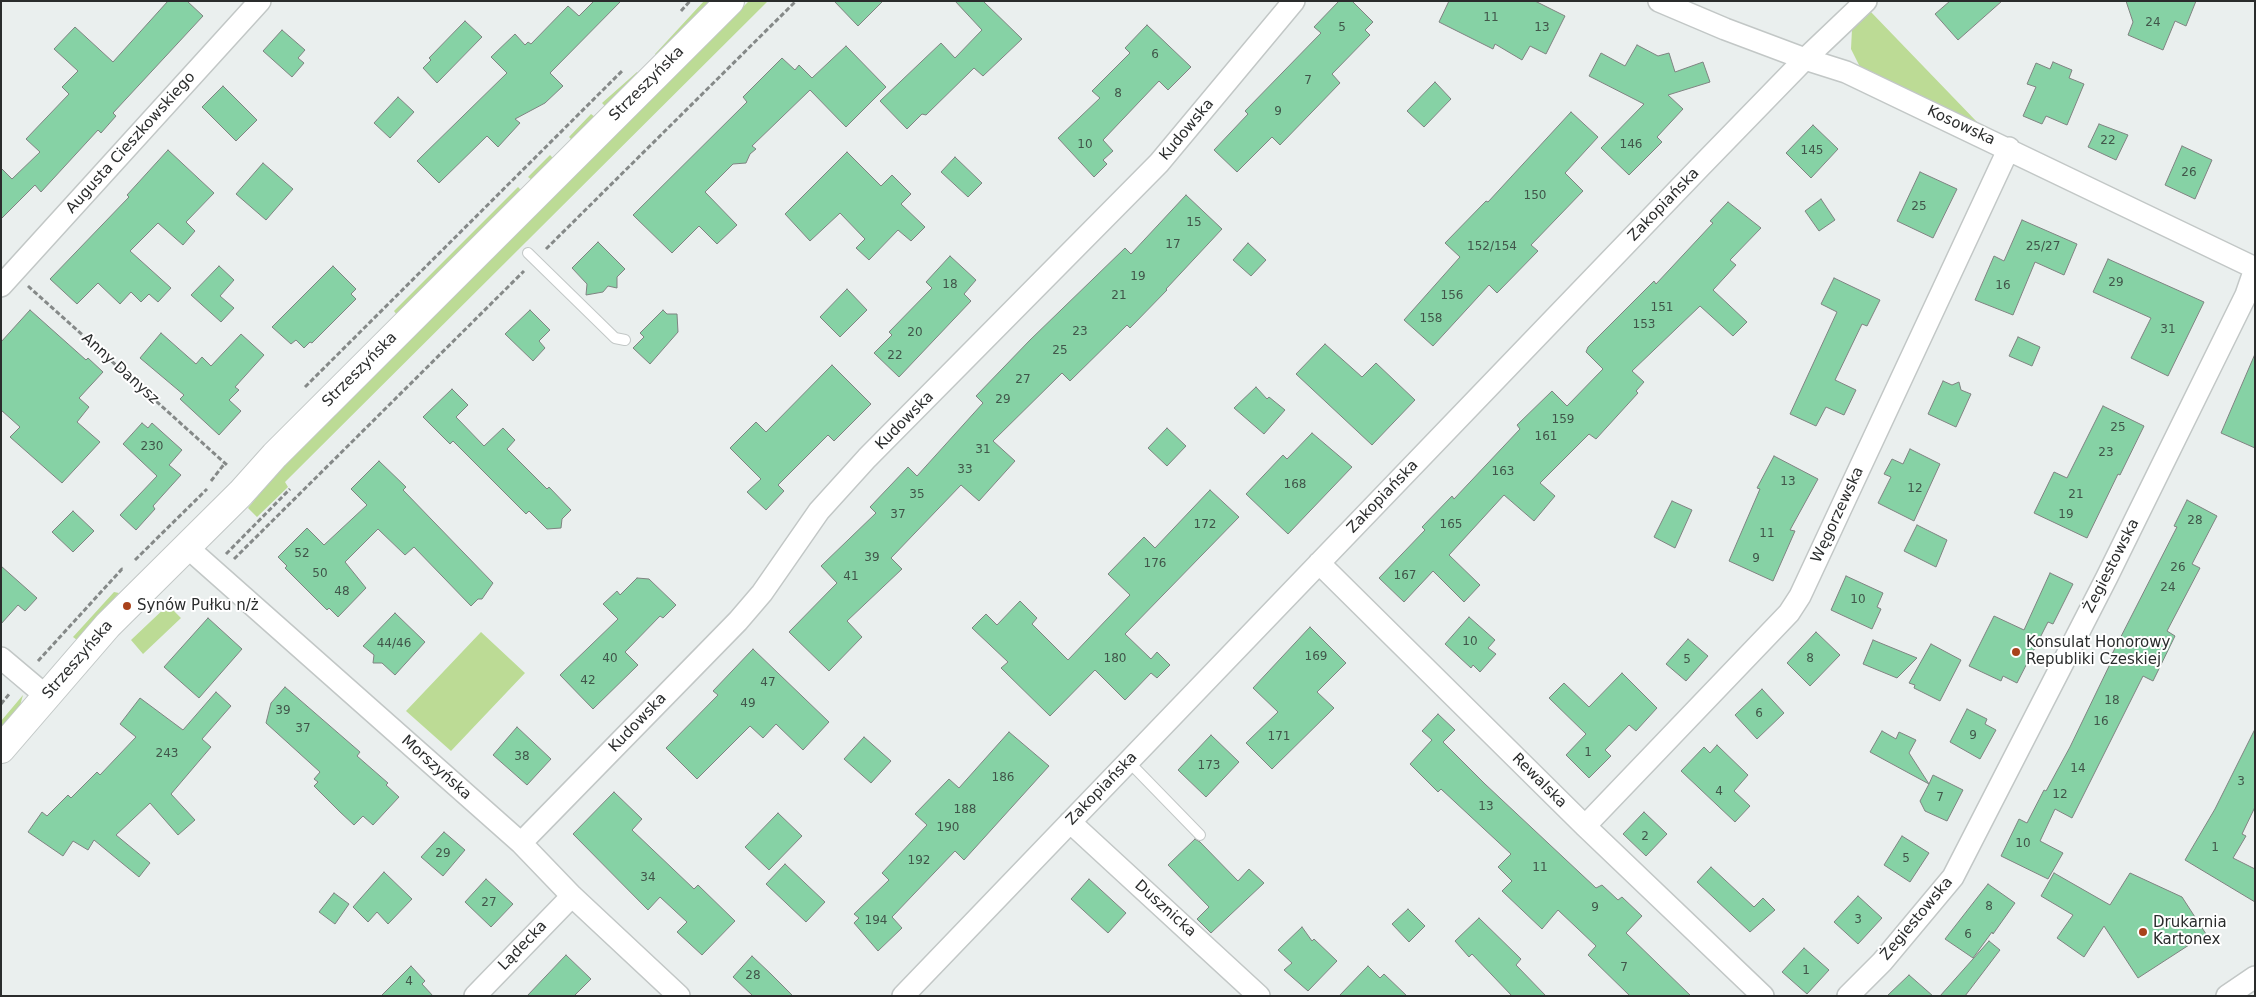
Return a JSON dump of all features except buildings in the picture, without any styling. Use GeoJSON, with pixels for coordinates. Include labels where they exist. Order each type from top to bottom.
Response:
{"type":"FeatureCollection","features":[{"type":"Feature","properties":{"kind":"street","name":"Augusta Cieszkowskiego"},"geometry":{"type":"LineString","coordinates":[[6,278],[260,1]]}},
{"type":"Feature","properties":{"kind":"street","name":"Strzeszyńska"},"geometry":{"type":"LineString","coordinates":[[1,749],[108,625],[241,493],[275,455],[730,1]]}},
{"type":"Feature","properties":{"kind":"street","name":"Kudowska"},"geometry":{"type":"LineString","coordinates":[[520,843],[738,621],[762,593],[819,511],[867,458],[1159,163],[1294,1]]}},
{"type":"Feature","properties":{"kind":"street","name":"Kosowska"},"geometry":{"type":"LineString","coordinates":[[1659,1],[1805,59],[1846,72],[2009,148],[2255,269]]}},
{"type":"Feature","properties":{"kind":"street","name":"Zakopiańska"},"geometry":{"type":"LineString","coordinates":[[903,996],[1805,59],[1866,1]]}},
{"type":"Feature","properties":{"kind":"street","name":"Węgorzewska"},"geometry":{"type":"LineString","coordinates":[[1585,826],[1793,607],[2009,148]]}},
{"type":"Feature","properties":{"kind":"street","name":"Żegiestowska"},"geometry":{"type":"LineString","coordinates":[[1848,996],[1882,962],[1953,877],[2108,577],[2246,295],[2255,269]]}},
{"type":"Feature","properties":{"kind":"street","name":"Morszyńska"},"geometry":{"type":"LineString","coordinates":[[187,547],[520,843],[572,896],[679,996]]}},
{"type":"Feature","properties":{"kind":"street","name":"Rewalska"},"geometry":{"type":"LineString","coordinates":[[1319,563],[1585,826],[1762,996]]}},
{"type":"Feature","properties":{"kind":"street"},"geometry":{"type":"LineString","coordinates":[[1,658],[46,696]]}},
{"type":"Feature","properties":{"kind":"street","name":"Dusznicka"},"geometry":{"type":"LineString","coordinates":[[1070,822],[1259,996]]}},
{"type":"Feature","properties":{"kind":"street","name":"Lądecka"},"geometry":{"type":"LineString","coordinates":[[475,996],[572,896]]}},
{"type":"Feature","properties":{"kind":"street"},"geometry":{"type":"LineString","coordinates":[[2227,996],[2255,977]]}},
{"type":"Feature","properties":{"kind":"lane"},"geometry":{"type":"LineString","coordinates":[[532,257],[615,338],[625,340]]}},
{"type":"Feature","properties":{"kind":"lane"},"geometry":{"type":"LineString","coordinates":[[1129,762],[1200,835]]}},
{"type":"Feature","properties":{"kind":"path"},"geometry":{"type":"LineString","coordinates":[[230,563],[532,257],[796,1]]}},
{"type":"Feature","properties":{"kind":"path","name":"Anny Danysz"},"geometry":{"type":"LineString","coordinates":[[6,278],[226,464],[211,481]]}},
{"type":"Feature","properties":{"kind":"path"},"geometry":{"type":"LineString","coordinates":[[219,560],[290,489]]}},
{"type":"Feature","properties":{"kind":"path"},"geometry":{"type":"LineString","coordinates":[[256,528],[261,533]]}},
{"type":"Feature","properties":{"kind":"path"},"geometry":{"type":"LineString","coordinates":[[35,665],[122,568],[124,570]]}},
{"type":"Feature","properties":{"kind":"green space"},"geometry":{"type":"Polygon","coordinates":[[[704,1],[711,1],[656,56],[655,54],[704,1]]]}},
{"type":"Feature","properties":{"kind":"green space"},"geometry":{"type":"Polygon","coordinates":[[[749,1],[768,1],[285,482],[288,487],[257,517],[248,508],[280,469],[749,1]]]}},
{"type":"Feature","properties":{"kind":"green space"},"geometry":{"type":"Polygon","coordinates":[[[1870,11],[1978,123],[1860,67],[1851,49],[1852,29],[1870,11]]]}},
{"type":"Feature","properties":{"kind":"green space"},"geometry":{"type":"Polygon","coordinates":[[[637,72],[638,74],[605,106],[602,103],[637,72]]]}},
{"type":"Feature","properties":{"kind":"green space"},"geometry":{"type":"Polygon","coordinates":[[[591,114],[595,117],[572,140],[569,137],[591,114]]]}},
{"type":"Feature","properties":{"kind":"green space"},"geometry":{"type":"Polygon","coordinates":[[[550,155],[553,158],[532,180],[528,177],[550,155]]]}},
{"type":"Feature","properties":{"kind":"green space"},"geometry":{"type":"Polygon","coordinates":[[[518,187],[521,190],[397,315],[394,311],[518,187]]]}},
{"type":"Feature","properties":{"kind":"green space"},"geometry":{"type":"Polygon","coordinates":[[[114,592],[119,593],[77,640],[73,637],[114,592]]]}},
{"type":"Feature","properties":{"kind":"green space"},"geometry":{"type":"Polygon","coordinates":[[[168,605],[181,618],[143,654],[131,640],[168,605]]]}},
{"type":"Feature","properties":{"kind":"green space"},"geometry":{"type":"Polygon","coordinates":[[[481,632],[525,673],[451,751],[406,711],[481,632]]]}},
{"type":"Feature","properties":{"kind":"green space"},"geometry":{"type":"Polygon","coordinates":[[[23,695],[19,709],[1,730],[1,721],[23,695]]]}},
{"type":"Feature","properties":{"kind":"place","name":"Synów Pułku n/ż"},"geometry":{"type":"Point","coordinates":[127,606]}},
{"type":"Feature","properties":{"kind":"place","name":"Konsulat Honorowy Republiki Czeskiej"},"geometry":{"type":"Point","coordinates":[2016,652]}},
{"type":"Feature","properties":{"kind":"place","name":"Drukarnia Kartonex"},"geometry":{"type":"Point","coordinates":[2143,932]}}]}
